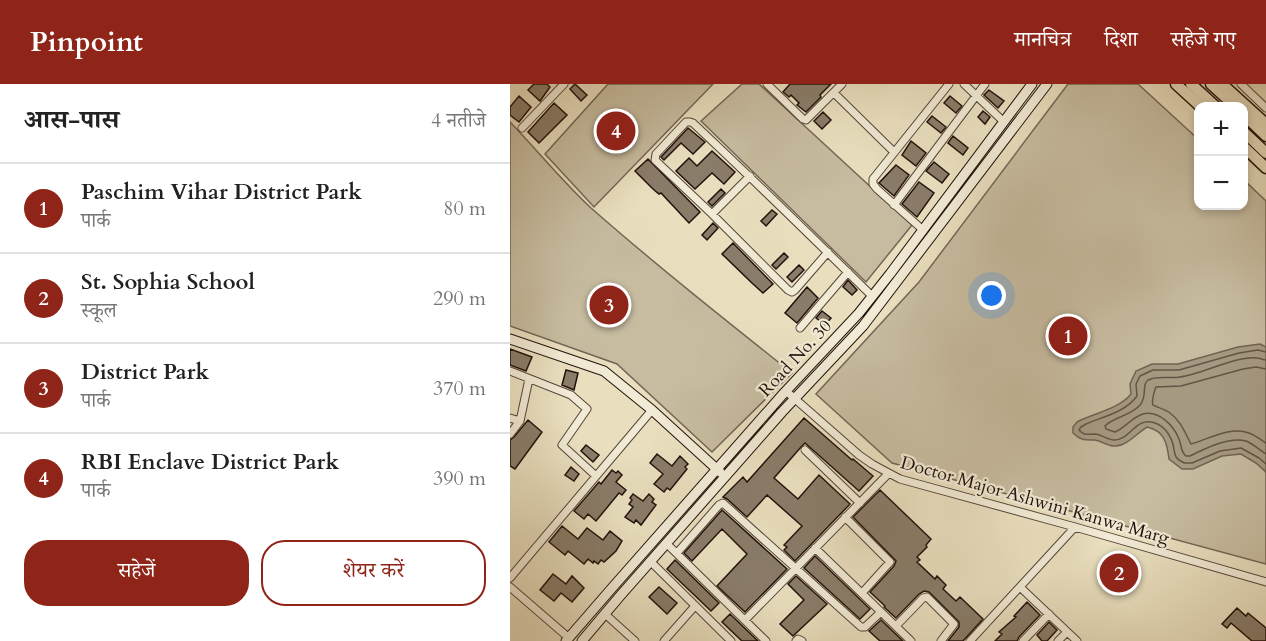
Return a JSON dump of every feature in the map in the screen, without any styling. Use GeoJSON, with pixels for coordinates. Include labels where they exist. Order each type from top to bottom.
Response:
{"type":"FeatureCollection","features":[{"type":"Feature","properties":{"kind":"main road"},"geometry":{"type":"LineString","coordinates":[[1176,84],[1196,102]]}},
{"type":"Feature","properties":{"kind":"main road"},"geometry":{"type":"LineString","coordinates":[[1191,84],[1211,102]]}},
{"type":"Feature","properties":{"kind":"main road"},"geometry":{"type":"LineString","coordinates":[[1211,84],[1231,102]]}},
{"type":"Feature","properties":{"kind":"main road"},"geometry":{"type":"LineString","coordinates":[[1222,84],[1266,124]]}},
{"type":"Feature","properties":{"kind":"main road"},"geometry":{"type":"LineString","coordinates":[[1248,119],[1266,136]]}},
{"type":"Feature","properties":{"kind":"main road"},"geometry":{"type":"LineString","coordinates":[[1248,136],[1266,153]]}},
{"type":"Feature","properties":{"kind":"main road"},"geometry":{"type":"LineString","coordinates":[[1248,151],[1266,168]]}},
{"type":"Feature","properties":{"kind":"street"},"geometry":{"type":"LineString","coordinates":[[522,128],[564,84]]}},
{"type":"Feature","properties":{"kind":"street"},"geometry":{"type":"LineString","coordinates":[[767,84],[806,120],[842,84]]}},
{"type":"Feature","properties":{"kind":"street"},"geometry":{"type":"LineString","coordinates":[[923,230],[873,184],[873,179],[949,84]]}},
{"type":"Feature","properties":{"kind":"street"},"geometry":{"type":"LineString","coordinates":[[964,84],[1004,122]]}},
{"type":"Feature","properties":{"kind":"street"},"geometry":{"type":"LineString","coordinates":[[894,204],[985,84]]}},
{"type":"Feature","properties":{"kind":"street","name":"Road No. 30"},"geometry":{"type":"LineString","coordinates":[[567,640],[786,391],[859,313],[1032,84]]}},
{"type":"Feature","properties":{"kind":"street","name":"Road No. 30"},"geometry":{"type":"LineString","coordinates":[[582,641],[794,399],[863,326],[1047,84]]}},
{"type":"Feature","properties":{"kind":"street"},"geometry":{"type":"LineString","coordinates":[[1232,93],[1241,84],[1266,108]]}},
{"type":"Feature","properties":{"kind":"street"},"geometry":{"type":"LineString","coordinates":[[834,93],[894,152]]}},
{"type":"Feature","properties":{"kind":"street"},"geometry":{"type":"LineString","coordinates":[[828,252],[795,290],[788,290],[654,157],[686,122],[693,123],[750,176],[828,252],[872,296]]}},
{"type":"Feature","properties":{"kind":"street"},"geometry":{"type":"LineString","coordinates":[[712,214],[750,176]]}},
{"type":"Feature","properties":{"kind":"street"},"geometry":{"type":"LineString","coordinates":[[800,328],[848,272]]}},
{"type":"Feature","properties":{"kind":"street"},"geometry":{"type":"LineString","coordinates":[[510,339],[604,371],[652,410],[725,477]]}},
{"type":"Feature","properties":{"kind":"street"},"geometry":{"type":"LineString","coordinates":[[510,372],[571,395],[587,409],[562,445],[596,476]]}},
{"type":"Feature","properties":{"kind":"street"},"geometry":{"type":"LineString","coordinates":[[510,434],[520,420],[529,379]]}},
{"type":"Feature","properties":{"kind":"street","name":"Doctor Major Ashwini Kanwa Marg"},"geometry":{"type":"LineString","coordinates":[[786,391],[859,455],[900,479],[1266,582]]}},
{"type":"Feature","properties":{"kind":"street"},"geometry":{"type":"LineString","coordinates":[[510,578],[652,410]]}},
{"type":"Feature","properties":{"kind":"street"},"geometry":{"type":"LineString","coordinates":[[510,418],[520,420]]}},
{"type":"Feature","properties":{"kind":"street"},"geometry":{"type":"LineString","coordinates":[[805,450],[860,503]]}},
{"type":"Feature","properties":{"kind":"street"},"geometry":{"type":"LineString","coordinates":[[745,620],[888,474]]}},
{"type":"Feature","properties":{"kind":"street"},"geometry":{"type":"LineString","coordinates":[[677,553],[723,503],[861,627],[865,627],[881,612]]}},
{"type":"Feature","properties":{"kind":"street"},"geometry":{"type":"LineString","coordinates":[[845,518],[890,562],[862,593]]}},
{"type":"Feature","properties":{"kind":"street"},"geometry":{"type":"LineString","coordinates":[[970,641],[1075,527]]}},
{"type":"Feature","properties":{"kind":"street"},"geometry":{"type":"LineString","coordinates":[[666,543],[766,641]]}},
{"type":"Feature","properties":{"kind":"street"},"geometry":{"type":"LineString","coordinates":[[815,548],[911,641]]}},
{"type":"Feature","properties":{"kind":"street"},"geometry":{"type":"LineString","coordinates":[[650,561],[731,641]]}},
{"type":"Feature","properties":{"kind":"street"},"geometry":{"type":"LineString","coordinates":[[510,587],[567,640]]}},
{"type":"Feature","properties":{"kind":"street"},"geometry":{"type":"LineString","coordinates":[[1020,587],[1077,641]]}},
{"type":"Feature","properties":{"kind":"street"},"geometry":{"type":"LineString","coordinates":[[896,626],[923,598],[927,597],[954,623],[941,641]]}},
{"type":"Feature","properties":{"kind":"street"},"geometry":{"type":"LineString","coordinates":[[664,641],[695,606]]}},
{"type":"Feature","properties":{"kind":"street"},"geometry":{"type":"LineString","coordinates":[[605,614],[635,641]]}},
{"type":"Feature","properties":{"kind":"street"},"geometry":{"type":"LineString","coordinates":[[1023,641],[1049,614]]}},
{"type":"Feature","properties":{"kind":"street"},"geometry":{"type":"LineString","coordinates":[[1058,641],[1067,632]]}},
{"type":"Feature","properties":{"kind":"street"},"geometry":{"type":"LineString","coordinates":[[796,641],[798,639],[802,641]]}},
{"type":"Feature","properties":{"kind":"shaded area"},"geometry":{"type":"Polygon","coordinates":[[[608,84],[713,84],[594,207],[545,154],[608,84]]]}},
{"type":"Feature","properties":{"kind":"shaded area"},"geometry":{"type":"Polygon","coordinates":[[[742,84],[759,84],[912,225],[866,282],[701,121],[742,84]]]}},
{"type":"Feature","properties":{"kind":"shaded area"},"geometry":{"type":"Polygon","coordinates":[[[1068,84],[1138,84],[1194,135],[1194,210],[1248,210],[1248,184],[1266,201],[1266,564],[892,463],[816,394],[919,282],[1068,84]]]}},
{"type":"Feature","properties":{"kind":"shaded area"},"geometry":{"type":"Polygon","coordinates":[[[510,122],[591,208],[792,373],[712,452],[617,364],[510,326],[510,122]]]}},
{"type":"Feature","properties":{"kind":"water"},"geometry":{"type":"Polygon","coordinates":[[[1260,344],[1266,347],[1266,472],[1241,454],[1222,456],[1193,469],[1182,469],[1169,459],[1166,442],[1161,434],[1147,427],[1118,446],[1095,440],[1084,440],[1073,433],[1073,427],[1077,422],[1126,399],[1131,394],[1130,384],[1136,371],[1152,364],[1178,364],[1238,347],[1260,344]]]}},
{"type":"Feature","properties":{"kind":"building"},"geometry":{"type":"Polygon","coordinates":[[[534,84],[547,84],[550,87],[540,101],[528,90],[534,84]]]}},
{"type":"Feature","properties":{"kind":"building"},"geometry":{"type":"Polygon","coordinates":[[[575,84],[587,95],[581,101],[570,89],[575,84]]]}},
{"type":"Feature","properties":{"kind":"building"},"geometry":{"type":"Polygon","coordinates":[[[790,84],[831,84],[806,112],[797,105],[799,103],[791,95],[789,97],[783,92],[790,84]]]}},
{"type":"Feature","properties":{"kind":"building"},"geometry":{"type":"Polygon","coordinates":[[[989,90],[1004,101],[998,108],[984,95],[989,90]]]}},
{"type":"Feature","properties":{"kind":"building"},"geometry":{"type":"Polygon","coordinates":[[[519,96],[531,107],[519,122],[510,115],[510,107],[519,96]]]}},
{"type":"Feature","properties":{"kind":"building"},"geometry":{"type":"Polygon","coordinates":[[[950,96],[962,106],[956,113],[944,103],[950,96]]]}},
{"type":"Feature","properties":{"kind":"building"},"geometry":{"type":"Polygon","coordinates":[[[554,103],[567,115],[539,143],[528,132],[554,103]]]}},
{"type":"Feature","properties":{"kind":"building"},"geometry":{"type":"Polygon","coordinates":[[[983,111],[990,117],[985,124],[978,117],[983,111]]]}},
{"type":"Feature","properties":{"kind":"building"},"geometry":{"type":"Polygon","coordinates":[[[823,112],[831,120],[822,129],[814,121],[823,112]]]}},
{"type":"Feature","properties":{"kind":"building"},"geometry":{"type":"Polygon","coordinates":[[[932,116],[946,127],[941,133],[927,122],[932,116]]]}},
{"type":"Feature","properties":{"kind":"building"},"geometry":{"type":"Polygon","coordinates":[[[688,128],[705,142],[693,154],[681,143],[664,160],[661,157],[688,128]]]}},
{"type":"Feature","properties":{"kind":"building"},"geometry":{"type":"Polygon","coordinates":[[[953,136],[968,148],[963,155],[948,143],[953,136]]]}},
{"type":"Feature","properties":{"kind":"building"},"geometry":{"type":"Polygon","coordinates":[[[911,141],[926,153],[916,166],[902,155],[911,141]]]}},
{"type":"Feature","properties":{"kind":"building"},"geometry":{"type":"Polygon","coordinates":[[[712,151],[735,172],[724,184],[712,173],[695,189],[676,171],[689,158],[697,166],[712,151]]]}},
{"type":"Feature","properties":{"kind":"building"},"geometry":{"type":"Polygon","coordinates":[[[648,159],[700,212],[689,223],[661,193],[653,189],[635,171],[648,159]]]}},
{"type":"Feature","properties":{"kind":"building"},"geometry":{"type":"Polygon","coordinates":[[[934,162],[949,174],[942,183],[926,171],[934,162]]]}},
{"type":"Feature","properties":{"kind":"building"},"geometry":{"type":"Polygon","coordinates":[[[896,165],[909,175],[894,196],[879,183],[896,165]]]}},
{"type":"Feature","properties":{"kind":"building"},"geometry":{"type":"Polygon","coordinates":[[[919,182],[934,193],[917,217],[902,204],[919,182]]]}},
{"type":"Feature","properties":{"kind":"building"},"geometry":{"type":"Polygon","coordinates":[[[721,189],[725,193],[712,206],[708,202],[721,189]]]}},
{"type":"Feature","properties":{"kind":"building"},"geometry":{"type":"Polygon","coordinates":[[[772,210],[777,214],[766,226],[761,221],[772,210]]]}},
{"type":"Feature","properties":{"kind":"building"},"geometry":{"type":"Polygon","coordinates":[[[713,223],[718,228],[707,240],[702,235],[713,223]]]}},
{"type":"Feature","properties":{"kind":"building"},"geometry":{"type":"Polygon","coordinates":[[[733,243],[773,284],[763,293],[722,254],[733,243]]]}},
{"type":"Feature","properties":{"kind":"building"},"geometry":{"type":"Polygon","coordinates":[[[784,253],[788,257],[776,269],[772,265],[784,253]]]}},
{"type":"Feature","properties":{"kind":"building"},"geometry":{"type":"Polygon","coordinates":[[[799,265],[804,270],[792,282],[787,277],[799,265]]]}},
{"type":"Feature","properties":{"kind":"building"},"geometry":{"type":"Polygon","coordinates":[[[848,280],[857,290],[852,295],[843,287],[848,280]]]}},
{"type":"Feature","properties":{"kind":"building"},"geometry":{"type":"Polygon","coordinates":[[[807,287],[818,298],[797,323],[785,313],[807,287]]]}},
{"type":"Feature","properties":{"kind":"building"},"geometry":{"type":"Polygon","coordinates":[[[822,311],[831,318],[825,325],[816,318],[822,311]]]}},
{"type":"Feature","properties":{"kind":"building"},"geometry":{"type":"Polygon","coordinates":[[[510,349],[532,357],[526,371],[510,365],[510,349]]]}},
{"type":"Feature","properties":{"kind":"building"},"geometry":{"type":"Polygon","coordinates":[[[566,370],[578,373],[574,390],[562,385],[566,370]]]}},
{"type":"Feature","properties":{"kind":"building"},"geometry":{"type":"Polygon","coordinates":[[[804,418],[873,476],[859,491],[805,443],[801,447],[774,478],[798,499],[819,475],[850,504],[795,561],[784,550],[787,547],[784,545],[802,526],[767,495],[747,517],[723,497],[743,477],[747,482],[804,418]]]}},
{"type":"Feature","properties":{"kind":"building"},"geometry":{"type":"Polygon","coordinates":[[[528,420],[542,432],[515,469],[510,466],[510,440],[528,420]]]}},
{"type":"Feature","properties":{"kind":"building"},"geometry":{"type":"Polygon","coordinates":[[[586,445],[599,455],[593,462],[581,451],[586,445]]]}},
{"type":"Feature","properties":{"kind":"building"},"geometry":{"type":"Polygon","coordinates":[[[657,454],[672,466],[680,456],[688,464],[685,467],[687,469],[670,490],[667,488],[664,492],[654,484],[663,474],[650,463],[657,454]]]}},
{"type":"Feature","properties":{"kind":"building"},"geometry":{"type":"Polygon","coordinates":[[[571,467],[579,474],[574,481],[565,475],[571,467]]]}},
{"type":"Feature","properties":{"kind":"building"},"geometry":{"type":"Polygon","coordinates":[[[612,470],[622,475],[616,482],[626,490],[622,495],[619,493],[596,521],[588,514],[584,519],[574,511],[612,470]]]}},
{"type":"Feature","properties":{"kind":"building"},"geometry":{"type":"Polygon","coordinates":[[[880,490],[931,539],[917,557],[920,560],[917,562],[935,579],[937,576],[946,585],[943,589],[956,601],[960,597],[983,619],[963,641],[948,641],[959,627],[959,622],[929,592],[924,591],[919,594],[896,618],[870,592],[896,561],[853,517],[880,490]]]}},
{"type":"Feature","properties":{"kind":"building"},"geometry":{"type":"Polygon","coordinates":[[[633,494],[643,501],[649,494],[656,505],[641,525],[636,520],[634,523],[625,517],[633,507],[629,504],[633,494]]]}},
{"type":"Feature","properties":{"kind":"building"},"geometry":{"type":"Polygon","coordinates":[[[722,510],[787,569],[745,612],[717,586],[747,554],[722,529],[692,561],[684,553],[722,510]]]}},
{"type":"Feature","properties":{"kind":"building"},"geometry":{"type":"Polygon","coordinates":[[[562,526],[578,539],[587,528],[603,540],[610,531],[622,541],[616,551],[604,562],[601,560],[598,564],[588,559],[584,564],[568,551],[565,555],[549,542],[562,526]]]}},
{"type":"Feature","properties":{"kind":"building"},"geometry":{"type":"Polygon","coordinates":[[[815,556],[870,609],[860,619],[804,568],[815,556]]]}},
{"type":"Feature","properties":{"kind":"building"},"geometry":{"type":"Polygon","coordinates":[[[675,560],[719,603],[711,611],[667,569],[675,560]]]}},
{"type":"Feature","properties":{"kind":"building"},"geometry":{"type":"Polygon","coordinates":[[[553,574],[566,584],[572,576],[584,588],[572,602],[561,593],[554,601],[540,590],[553,574]]]}},
{"type":"Feature","properties":{"kind":"building"},"geometry":{"type":"Polygon","coordinates":[[[796,576],[827,604],[793,636],[780,624],[804,600],[788,584],[796,576]]]}},
{"type":"Feature","properties":{"kind":"building"},"geometry":{"type":"Polygon","coordinates":[[[659,587],[677,603],[667,614],[649,597],[659,587]]]}},
{"type":"Feature","properties":{"kind":"building"},"geometry":{"type":"Polygon","coordinates":[[[1027,602],[1040,615],[1017,641],[995,641],[1002,634],[999,632],[1016,617],[1014,616],[1027,602]]]}},
{"type":"Feature","properties":{"kind":"building"},"geometry":{"type":"Polygon","coordinates":[[[1237,608],[1246,616],[1248,613],[1266,628],[1266,641],[1252,641],[1231,623],[1227,628],[1222,624],[1237,608]]]}},
{"type":"Feature","properties":{"kind":"building"},"geometry":{"type":"Polygon","coordinates":[[[730,614],[758,641],[742,641],[722,622],[730,614]]]}},
{"type":"Feature","properties":{"kind":"building"},"geometry":{"type":"Polygon","coordinates":[[[881,620],[903,641],[880,641],[869,631],[881,620]]]}},
{"type":"Feature","properties":{"kind":"building"},"geometry":{"type":"Polygon","coordinates":[[[1049,622],[1057,630],[1047,641],[1042,641],[1037,635],[1049,622]]]}},
{"type":"Feature","properties":{"kind":"place","name":"RBI Enclave District Park"},"geometry":{"type":"Point","coordinates":[616,131]}},
{"type":"Feature","properties":{"kind":"place","name":"District Park"},"geometry":{"type":"Point","coordinates":[609,305]}},
{"type":"Feature","properties":{"kind":"place","name":"Paschim Vihar District Park"},"geometry":{"type":"Point","coordinates":[1068,336]}},
{"type":"Feature","properties":{"kind":"place","name":"St. Sophia School"},"geometry":{"type":"Point","coordinates":[1119,573]}}]}
